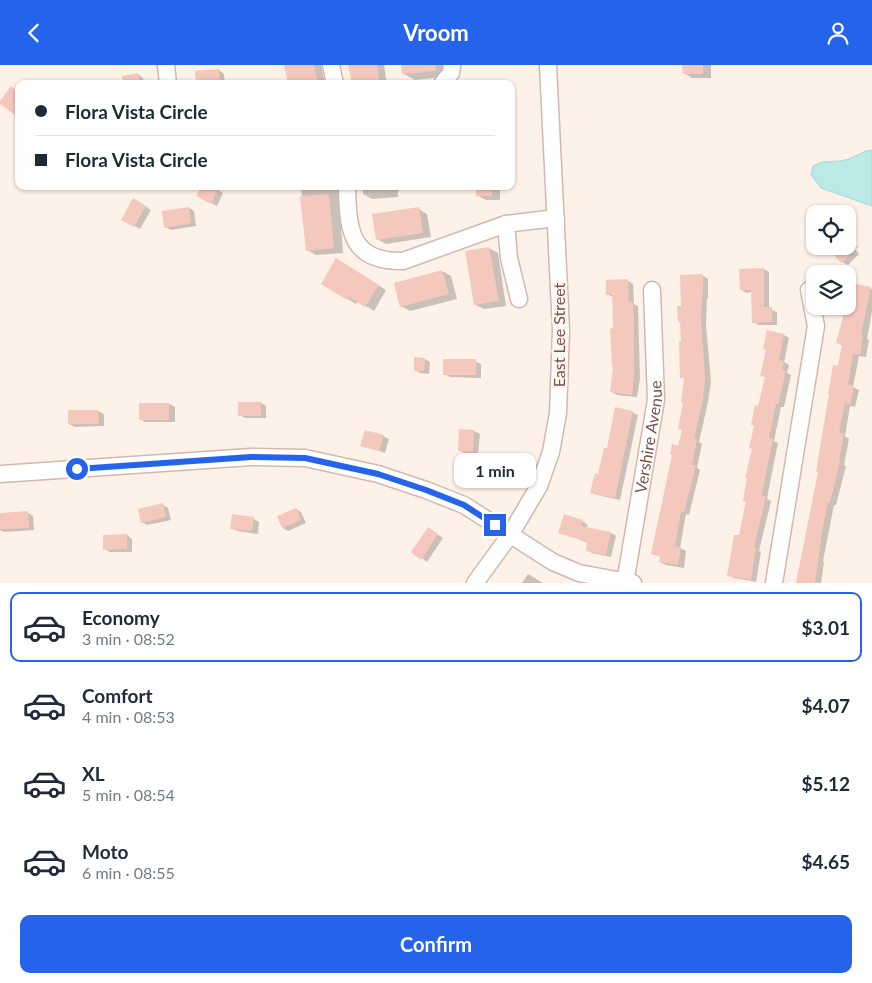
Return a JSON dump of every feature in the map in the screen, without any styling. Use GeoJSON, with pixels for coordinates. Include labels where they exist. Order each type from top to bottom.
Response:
{"type":"FeatureCollection","features":[{"type":"Feature","properties":{"kind":"street"},"geometry":{"type":"LineString","coordinates":[[166,65],[168,80]]}},
{"type":"Feature","properties":{"kind":"street"},"geometry":{"type":"LineString","coordinates":[[331,65],[334,80]]}},
{"type":"Feature","properties":{"kind":"street"},"geometry":{"type":"LineString","coordinates":[[445,80],[451,73],[452,65]]}},
{"type":"Feature","properties":{"kind":"street","name":"East Lee Street"},"geometry":{"type":"LineString","coordinates":[[475,583],[510,535],[539,486],[551,452],[558,413],[561,330],[548,65]]}},
{"type":"Feature","properties":{"kind":"street"},"geometry":{"type":"LineString","coordinates":[[346,190],[348,220],[352,235],[360,247],[373,257],[388,261],[403,261],[506,224],[556,218]]}},
{"type":"Feature","properties":{"kind":"street"},"geometry":{"type":"LineString","coordinates":[[506,224],[509,258],[518,299]]}},
{"type":"Feature","properties":{"kind":"street","name":"Vershire Avenue"},"geometry":{"type":"LineString","coordinates":[[628,583],[656,400],[652,290]]}},
{"type":"Feature","properties":{"kind":"street"},"geometry":{"type":"LineString","coordinates":[[774,583],[816,326],[814,315]]}},
{"type":"Feature","properties":{"kind":"street"},"geometry":{"type":"LineString","coordinates":[[0,474],[251,457],[305,458],[378,474],[426,490],[464,505],[553,562],[578,573],[628,583]]}},
{"type":"Feature","properties":{"kind":"water"},"geometry":{"type":"Polygon","coordinates":[[[872,150],[872,206],[821,188],[811,175],[813,166],[822,162],[849,159],[872,150]]]}},
{"type":"Feature","properties":{"kind":"building"},"geometry":{"type":"Polygon","coordinates":[[[284,65],[314,65],[317,80],[287,80],[284,65]]]}},
{"type":"Feature","properties":{"kind":"building"},"geometry":{"type":"Polygon","coordinates":[[[348,65],[377,65],[379,80],[351,80],[348,65]]]}},
{"type":"Feature","properties":{"kind":"building"},"geometry":{"type":"Polygon","coordinates":[[[401,65],[435,65],[436,71],[402,74],[401,65]]]}},
{"type":"Feature","properties":{"kind":"building"},"geometry":{"type":"Polygon","coordinates":[[[682,65],[703,65],[703,74],[683,74],[682,65]]]}},
{"type":"Feature","properties":{"kind":"building"},"geometry":{"type":"Polygon","coordinates":[[[219,69],[220,80],[196,80],[195,71],[219,69]]]}},
{"type":"Feature","properties":{"kind":"building"},"geometry":{"type":"Polygon","coordinates":[[[138,73],[139,80],[122,80],[122,76],[138,73]]]}},
{"type":"Feature","properties":{"kind":"building"},"geometry":{"type":"Polygon","coordinates":[[[11,86],[15,89],[15,115],[0,104],[0,101],[11,86]]]}},
{"type":"Feature","properties":{"kind":"building"},"geometry":{"type":"Polygon","coordinates":[[[199,190],[218,190],[211,204],[196,196],[199,190]]]}},
{"type":"Feature","properties":{"kind":"building"},"geometry":{"type":"Polygon","coordinates":[[[476,190],[492,190],[492,196],[476,196],[476,190]]]}},
{"type":"Feature","properties":{"kind":"building"},"geometry":{"type":"Polygon","coordinates":[[[329,194],[334,248],[306,251],[300,196],[329,194]]]}},
{"type":"Feature","properties":{"kind":"building"},"geometry":{"type":"Polygon","coordinates":[[[133,198],[146,206],[134,227],[121,220],[133,198]]]}},
{"type":"Feature","properties":{"kind":"building"},"geometry":{"type":"Polygon","coordinates":[[[189,207],[191,223],[164,228],[162,211],[189,207]]]}},
{"type":"Feature","properties":{"kind":"building"},"geometry":{"type":"Polygon","coordinates":[[[419,207],[423,233],[376,240],[372,214],[419,207]]]}},
{"type":"Feature","properties":{"kind":"building"},"geometry":{"type":"Polygon","coordinates":[[[489,247],[499,301],[474,305],[465,251],[489,247]]]}},
{"type":"Feature","properties":{"kind":"building"},"geometry":{"type":"Polygon","coordinates":[[[834,255],[849,255],[841,263],[834,255]]]}},
{"type":"Feature","properties":{"kind":"building"},"geometry":{"type":"Polygon","coordinates":[[[336,258],[379,285],[365,307],[349,297],[347,300],[321,284],[336,258]]]}},
{"type":"Feature","properties":{"kind":"building"},"geometry":{"type":"Polygon","coordinates":[[[764,268],[764,307],[772,307],[772,322],[752,323],[751,290],[740,290],[739,269],[764,268]]]}},
{"type":"Feature","properties":{"kind":"building"},"geometry":{"type":"Polygon","coordinates":[[[442,270],[449,294],[400,307],[394,283],[442,270]]]}},
{"type":"Feature","properties":{"kind":"building"},"geometry":{"type":"Polygon","coordinates":[[[703,274],[701,320],[705,378],[703,399],[694,439],[697,439],[692,465],[696,465],[684,512],[681,512],[675,546],[681,547],[678,565],[659,562],[660,556],[651,554],[672,455],[670,454],[672,444],[678,446],[682,429],[678,429],[683,403],[681,403],[684,378],[680,378],[679,341],[681,341],[677,306],[681,306],[680,275],[703,274]]]}},
{"type":"Feature","properties":{"kind":"building"},"geometry":{"type":"Polygon","coordinates":[[[628,279],[629,302],[633,302],[634,321],[632,395],[610,392],[613,367],[610,329],[613,328],[612,294],[606,295],[606,280],[628,279]]]}},
{"type":"Feature","properties":{"kind":"building"},"geometry":{"type":"Polygon","coordinates":[[[856,284],[871,287],[861,335],[863,336],[860,355],[853,354],[848,385],[854,386],[850,405],[845,403],[839,433],[844,434],[840,462],[830,503],[828,502],[815,583],[796,583],[818,472],[816,472],[833,365],[838,366],[842,344],[836,343],[843,315],[856,315],[856,284]]]}},
{"type":"Feature","properties":{"kind":"building"},"geometry":{"type":"Polygon","coordinates":[[[767,330],[784,334],[779,360],[784,361],[782,370],[786,371],[778,405],[776,404],[769,438],[773,439],[762,496],[766,496],[754,547],[756,548],[751,580],[727,576],[734,535],[739,535],[746,501],[743,501],[747,478],[745,478],[752,449],[749,448],[754,426],[751,425],[755,405],[758,406],[765,377],[760,376],[766,350],[763,349],[767,330]]]}},
{"type":"Feature","properties":{"kind":"building"},"geometry":{"type":"Polygon","coordinates":[[[414,357],[425,358],[424,371],[414,371],[414,357]]]}},
{"type":"Feature","properties":{"kind":"building"},"geometry":{"type":"Polygon","coordinates":[[[443,359],[476,359],[476,375],[443,375],[443,359]]]}},
{"type":"Feature","properties":{"kind":"building"},"geometry":{"type":"Polygon","coordinates":[[[238,402],[261,402],[261,416],[238,416],[238,402]]]}},
{"type":"Feature","properties":{"kind":"building"},"geometry":{"type":"Polygon","coordinates":[[[139,403],[169,403],[169,420],[139,420],[139,403]]]}},
{"type":"Feature","properties":{"kind":"building"},"geometry":{"type":"Polygon","coordinates":[[[615,407],[633,411],[615,498],[590,493],[595,473],[598,474],[604,448],[607,448],[615,407]]]}},
{"type":"Feature","properties":{"kind":"building"},"geometry":{"type":"Polygon","coordinates":[[[68,410],[98,410],[99,424],[68,424],[68,410]]]}},
{"type":"Feature","properties":{"kind":"building"},"geometry":{"type":"Polygon","coordinates":[[[459,429],[474,430],[473,452],[458,451],[459,429]]]}},
{"type":"Feature","properties":{"kind":"building"},"geometry":{"type":"Polygon","coordinates":[[[365,430],[384,435],[379,451],[360,446],[365,430]]]}},
{"type":"Feature","properties":{"kind":"building"},"geometry":{"type":"Polygon","coordinates":[[[473,461],[487,465],[480,485],[466,480],[473,461]]]}},
{"type":"Feature","properties":{"kind":"building"},"geometry":{"type":"Polygon","coordinates":[[[163,503],[166,517],[141,523],[138,509],[163,503]]]}},
{"type":"Feature","properties":{"kind":"building"},"geometry":{"type":"Polygon","coordinates":[[[296,508],[301,520],[282,528],[277,516],[296,508]]]}},
{"type":"Feature","properties":{"kind":"building"},"geometry":{"type":"Polygon","coordinates":[[[28,511],[29,528],[0,529],[0,513],[28,511]]]}},
{"type":"Feature","properties":{"kind":"building"},"geometry":{"type":"Polygon","coordinates":[[[232,514],[254,517],[252,531],[230,529],[232,514]]]}},
{"type":"Feature","properties":{"kind":"building"},"geometry":{"type":"Polygon","coordinates":[[[564,514],[583,520],[581,526],[611,532],[606,555],[586,551],[587,542],[558,533],[564,514]]]}},
{"type":"Feature","properties":{"kind":"building"},"geometry":{"type":"Polygon","coordinates":[[[428,527],[438,534],[421,560],[411,552],[428,527]]]}},
{"type":"Feature","properties":{"kind":"building"},"geometry":{"type":"Polygon","coordinates":[[[127,534],[127,549],[103,550],[103,535],[127,534]]]}},
{"type":"Feature","properties":{"kind":"route"},"geometry":{"type":"LineString","coordinates":[[77,469],[251,457],[305,458],[378,474],[426,490],[464,505],[495,525]]}}]}
